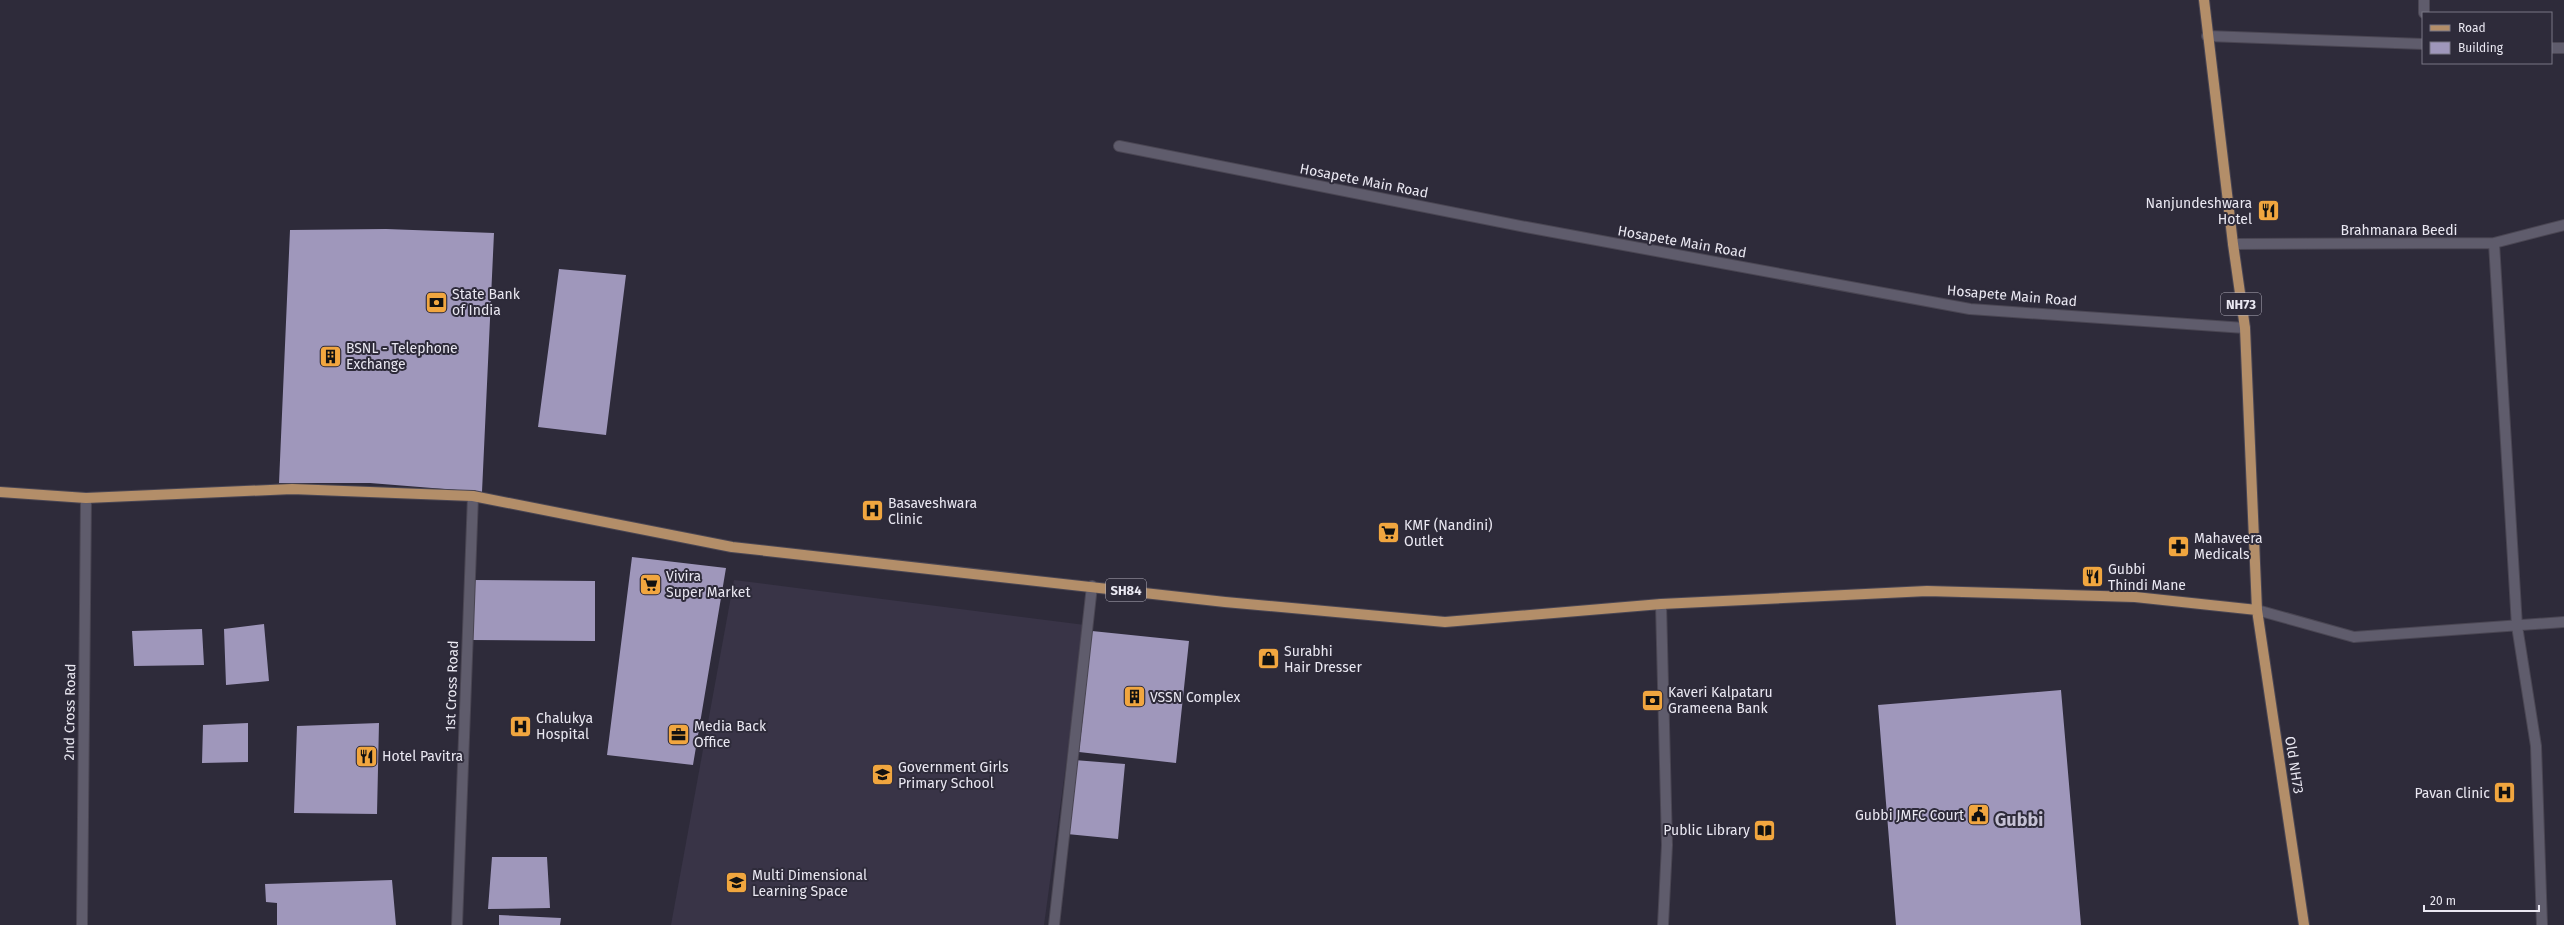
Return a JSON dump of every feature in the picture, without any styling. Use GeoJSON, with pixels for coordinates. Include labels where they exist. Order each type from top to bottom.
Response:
{"type":"FeatureCollection","features":[{"type":"Feature","properties":{"kind":"main road","name":"NH73"},"geometry":{"type":"LineString","coordinates":[[2204,0],[2207,36],[2245,328],[2257,610]]}},
{"type":"Feature","properties":{"kind":"main road","name":"SH84"},"geometry":{"type":"LineString","coordinates":[[0,492],[86,498],[292,489],[473,496],[732,547],[1225,602],[1445,622],[1661,604],[1926,591],[2135,597],[2257,610]]}},
{"type":"Feature","properties":{"kind":"main road","name":"Old NH73"},"geometry":{"type":"LineString","coordinates":[[2257,610],[2304,925]]}},
{"type":"Feature","properties":{"kind":"street"},"geometry":{"type":"LineString","coordinates":[[2424,0],[2424,12]]}},
{"type":"Feature","properties":{"kind":"street"},"geometry":{"type":"LineString","coordinates":[[2207,36],[2422,44]]}},
{"type":"Feature","properties":{"kind":"street"},"geometry":{"type":"LineString","coordinates":[[2552,48],[2564,48]]}},
{"type":"Feature","properties":{"kind":"street","name":"Hosapete Main Road"},"geometry":{"type":"LineString","coordinates":[[1119,146],[1526,227],[1970,309],[2245,328]]}},
{"type":"Feature","properties":{"kind":"street","name":"Brahmanara Beedi"},"geometry":{"type":"LineString","coordinates":[[2233,244],[2494,244],[2564,226]]}},
{"type":"Feature","properties":{"kind":"street"},"geometry":{"type":"LineString","coordinates":[[2494,244],[2517,626],[2536,746],[2542,925]]}},
{"type":"Feature","properties":{"kind":"street","name":"1st Cross Road"},"geometry":{"type":"LineString","coordinates":[[457,925],[473,496]]}},
{"type":"Feature","properties":{"kind":"street","name":"2nd Cross Road"},"geometry":{"type":"LineString","coordinates":[[82,925],[86,498]]}},
{"type":"Feature","properties":{"kind":"street"},"geometry":{"type":"LineString","coordinates":[[1054,925],[1092,586]]}},
{"type":"Feature","properties":{"kind":"street"},"geometry":{"type":"LineString","coordinates":[[1661,604],[1667,845],[1663,925]]}},
{"type":"Feature","properties":{"kind":"street"},"geometry":{"type":"LineString","coordinates":[[2257,610],[2354,638],[2564,622]]}},
{"type":"Feature","properties":{"kind":"shaded area","name":"Government Girls Primary School"},"geometry":{"type":"Polygon","coordinates":[[[734,580],[1085,625],[1044,925],[671,925],[734,580]]]}},
{"type":"Feature","properties":{"kind":"building"},"geometry":{"type":"Polygon","coordinates":[[[386,229],[494,233],[482,492],[370,483],[279,483],[290,230],[386,229]]]}},
{"type":"Feature","properties":{"kind":"building"},"geometry":{"type":"Polygon","coordinates":[[[559,269],[626,275],[606,435],[538,427],[559,269]]]}},
{"type":"Feature","properties":{"kind":"building"},"geometry":{"type":"Polygon","coordinates":[[[632,557],[726,568],[693,765],[607,755],[632,557]]]}},
{"type":"Feature","properties":{"kind":"building"},"geometry":{"type":"Polygon","coordinates":[[[471,580],[595,581],[595,641],[471,640],[471,580]]]}},
{"type":"Feature","properties":{"kind":"building"},"geometry":{"type":"Polygon","coordinates":[[[264,624],[269,681],[226,685],[224,629],[264,624]]]}},
{"type":"Feature","properties":{"kind":"building"},"geometry":{"type":"Polygon","coordinates":[[[202,629],[204,665],[134,666],[132,631],[202,629]]]}},
{"type":"Feature","properties":{"kind":"building","name":"VSSN Complex"},"geometry":{"type":"Polygon","coordinates":[[[1092,631],[1189,641],[1176,763],[1079,752],[1092,631]]]}},
{"type":"Feature","properties":{"kind":"building","name":"Gubbi JMFC Court"},"geometry":{"type":"Polygon","coordinates":[[[2061,690],[2081,925],[1896,925],[1878,705],[2061,690]]]}},
{"type":"Feature","properties":{"kind":"building"},"geometry":{"type":"Polygon","coordinates":[[[248,723],[248,762],[202,763],[203,725],[248,723]]]}},
{"type":"Feature","properties":{"kind":"building"},"geometry":{"type":"Polygon","coordinates":[[[379,723],[377,814],[294,813],[297,726],[379,723]]]}},
{"type":"Feature","properties":{"kind":"building"},"geometry":{"type":"Polygon","coordinates":[[[1074,760],[1125,764],[1118,839],[1067,834],[1074,760]]]}},
{"type":"Feature","properties":{"kind":"building"},"geometry":{"type":"Polygon","coordinates":[[[492,857],[547,857],[550,908],[488,909],[492,857]]]}},
{"type":"Feature","properties":{"kind":"building"},"geometry":{"type":"Polygon","coordinates":[[[392,880],[396,925],[277,925],[277,903],[266,902],[265,884],[392,880]]]}},
{"type":"Feature","properties":{"kind":"building"},"geometry":{"type":"Polygon","coordinates":[[[499,915],[561,918],[560,925],[499,925],[499,915]]]}},
{"type":"Feature","properties":{"kind":"place","name":"Nanjundeshwara Hotel"},"geometry":{"type":"Point","coordinates":[2268,211]}},
{"type":"Feature","properties":{"kind":"place","name":"State Bank of India"},"geometry":{"type":"Point","coordinates":[436,302]}},
{"type":"Feature","properties":{"kind":"place","name":"BSNL - Telephone Exchange"},"geometry":{"type":"Point","coordinates":[331,356]}},
{"type":"Feature","properties":{"kind":"place","name":"Basaveshwara Clinic"},"geometry":{"type":"Point","coordinates":[872,511]}},
{"type":"Feature","properties":{"kind":"place","name":"KMF (Nandini) Outlet"},"geometry":{"type":"Point","coordinates":[1388,533]}},
{"type":"Feature","properties":{"kind":"place","name":"Mahaveera Medicals"},"geometry":{"type":"Point","coordinates":[2179,546]}},
{"type":"Feature","properties":{"kind":"place","name":"Gubbi Thindi Mane"},"geometry":{"type":"Point","coordinates":[2093,577]}},
{"type":"Feature","properties":{"kind":"place","name":"Vivira Super Market"},"geometry":{"type":"Point","coordinates":[651,584]}},
{"type":"Feature","properties":{"kind":"place","name":"Surabhi Hair Dresser"},"geometry":{"type":"Point","coordinates":[1268,659]}},
{"type":"Feature","properties":{"kind":"place","name":"VSSN Complex"},"geometry":{"type":"Point","coordinates":[1134,697]}},
{"type":"Feature","properties":{"kind":"place","name":"Kaveri Kalpataru Grameena Bank"},"geometry":{"type":"Point","coordinates":[1653,700]}},
{"type":"Feature","properties":{"kind":"place","name":"Chalukya Hospital"},"geometry":{"type":"Point","coordinates":[521,726]}},
{"type":"Feature","properties":{"kind":"place","name":"Media Back Office"},"geometry":{"type":"Point","coordinates":[679,734]}},
{"type":"Feature","properties":{"kind":"place","name":"Hotel Pavitra"},"geometry":{"type":"Point","coordinates":[367,756]}},
{"type":"Feature","properties":{"kind":"place","name":"Government Girls Primary School"},"geometry":{"type":"Point","coordinates":[882,775]}},
{"type":"Feature","properties":{"kind":"place","name":"Pavan Clinic"},"geometry":{"type":"Point","coordinates":[2505,793]}},
{"type":"Feature","properties":{"kind":"place","name":"Gubbi JMFC Court"},"geometry":{"type":"Point","coordinates":[1979,815]}},
{"type":"Feature","properties":{"kind":"place","name":"Public Library"},"geometry":{"type":"Point","coordinates":[1765,830]}},
{"type":"Feature","properties":{"kind":"place","name":"Multi Dimensional Learning Space"},"geometry":{"type":"Point","coordinates":[736,883]}},
{"type":"Feature","properties":{"kind":"district","name":"Gubbi"},"geometry":{"type":"Point","coordinates":[2019,820]}}]}
